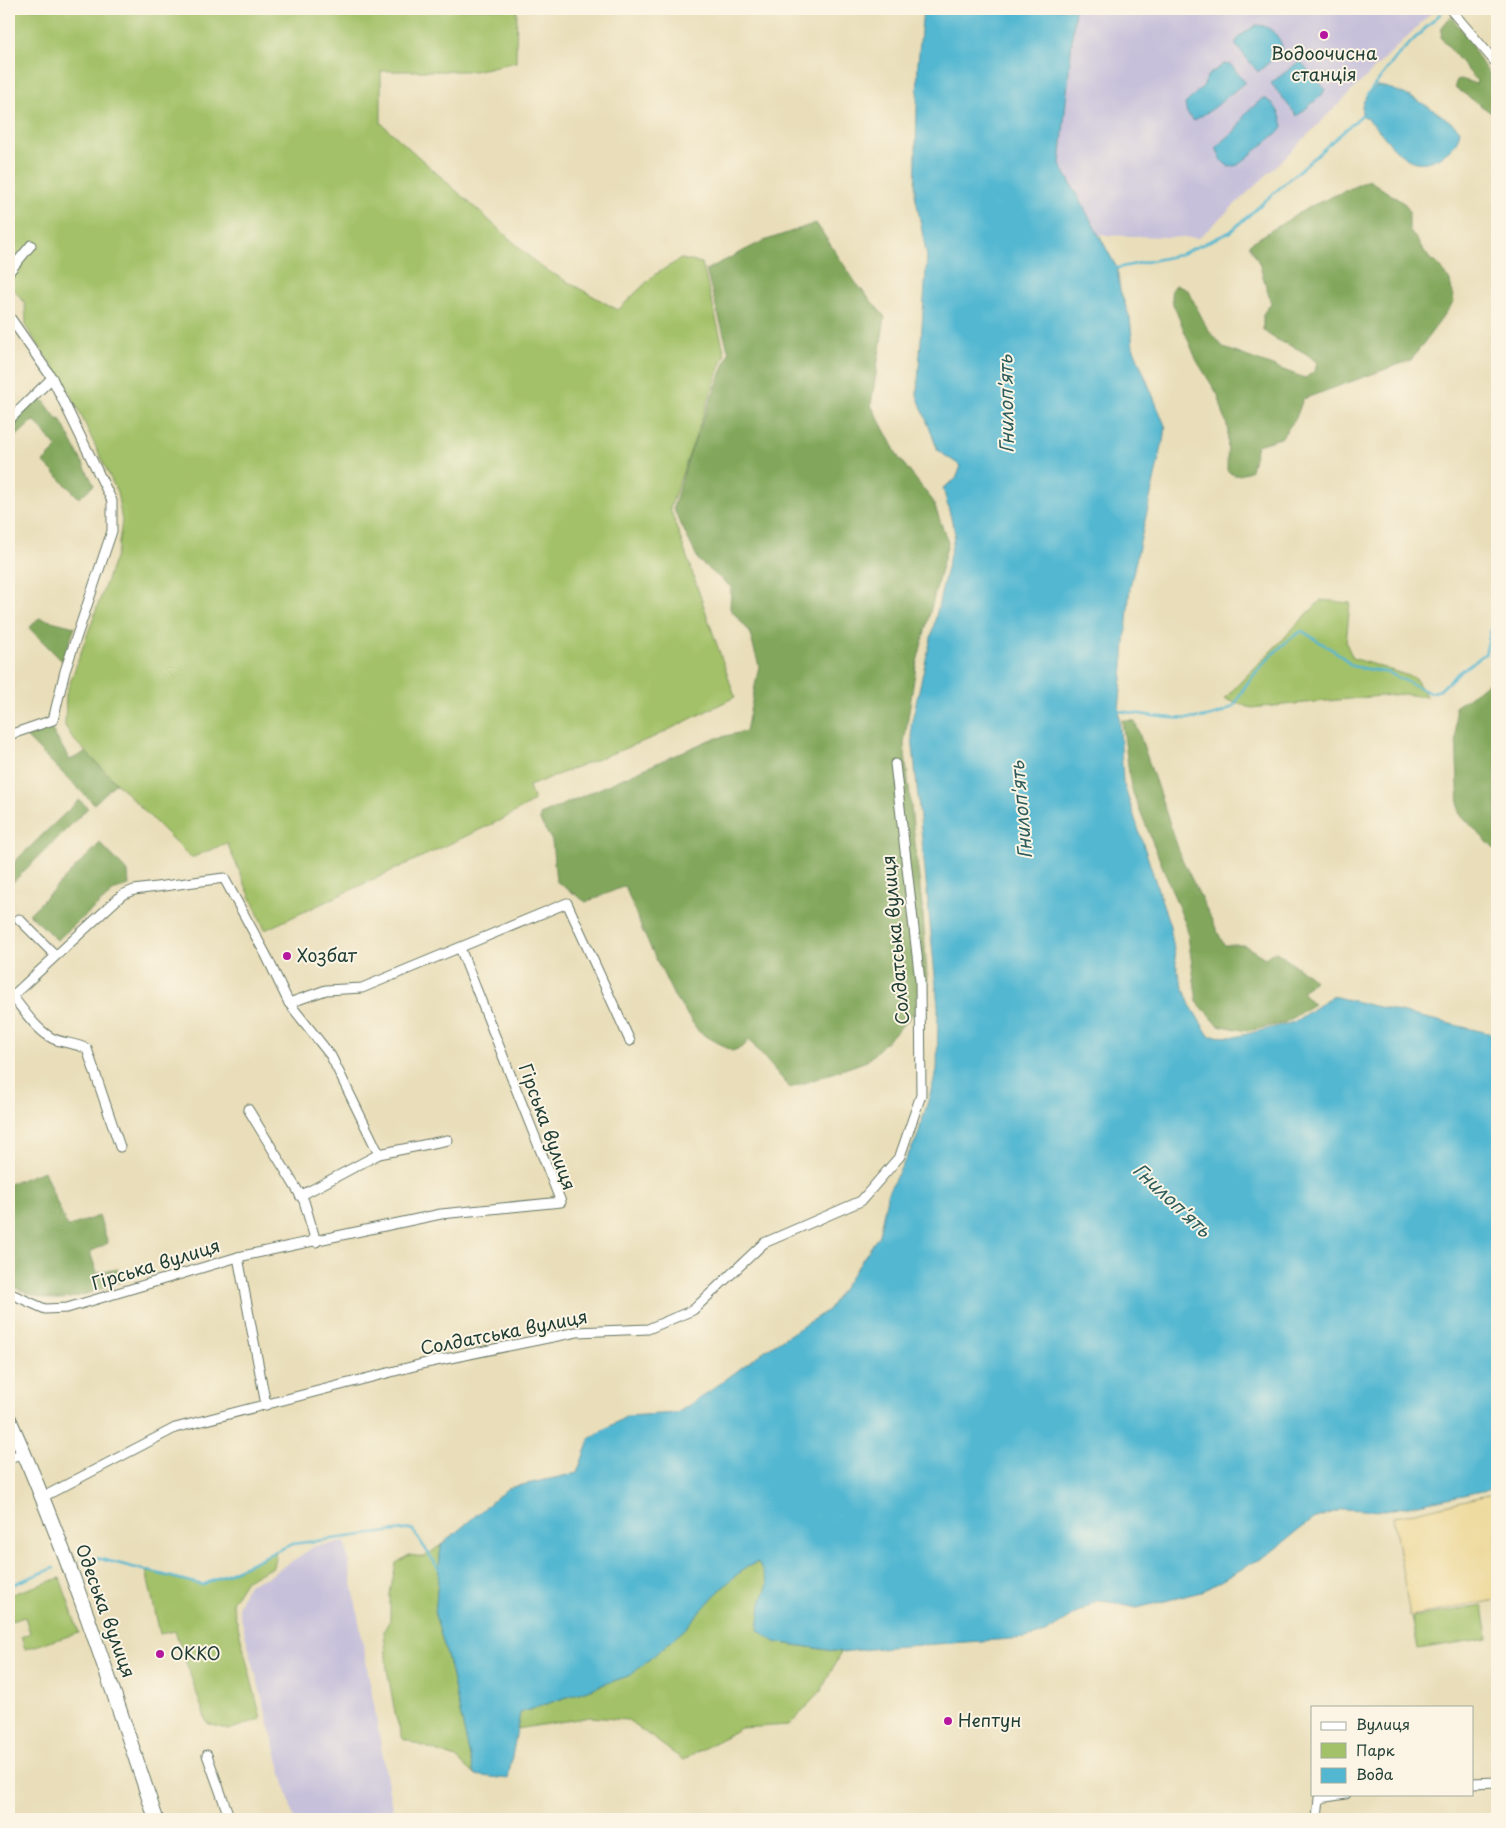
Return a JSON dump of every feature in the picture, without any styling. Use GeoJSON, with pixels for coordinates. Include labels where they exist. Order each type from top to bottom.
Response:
{"type":"FeatureCollection","features":[{"type":"Feature","properties":{"kind":"main road","name":"Одеська вулиця"},"geometry":{"type":"LineString","coordinates":[[9,1420],[43,1496],[103,1658],[156,1819]]}},
{"type":"Feature","properties":{"kind":"street"},"geometry":{"type":"LineString","coordinates":[[1450,9],[1497,64]]}},
{"type":"Feature","properties":{"kind":"street"},"geometry":{"type":"LineString","coordinates":[[9,272],[31,246]]}},
{"type":"Feature","properties":{"kind":"street"},"geometry":{"type":"LineString","coordinates":[[9,316],[52,378],[112,501],[112,531],[65,671],[53,720],[9,735]]}},
{"type":"Feature","properties":{"kind":"street"},"geometry":{"type":"LineString","coordinates":[[9,420],[52,378]]}},
{"type":"Feature","properties":{"kind":"street","name":"Солдатська вулиця"},"geometry":{"type":"LineString","coordinates":[[43,1496],[175,1428],[266,1406],[426,1363],[577,1332],[648,1329],[693,1310],[764,1244],[860,1201],[900,1156],[921,1095],[920,981],[895,764]]}},
{"type":"Feature","properties":{"kind":"street"},"geometry":{"type":"LineString","coordinates":[[120,1147],[87,1049],[72,1042],[51,1038],[10,998],[122,895],[134,890],[224,878],[266,954],[289,1003],[331,1056],[379,1154]]}},
{"type":"Feature","properties":{"kind":"street"},"geometry":{"type":"LineString","coordinates":[[289,1003],[326,990],[362,988],[567,903],[630,1041]]}},
{"type":"Feature","properties":{"kind":"street"},"geometry":{"type":"LineString","coordinates":[[19,919],[55,955]]}},
{"type":"Feature","properties":{"kind":"street","name":"Гірська вулиця"},"geometry":{"type":"LineString","coordinates":[[9,1293],[45,1309],[67,1308],[238,1257],[441,1214],[560,1202],[460,948]]}},
{"type":"Feature","properties":{"kind":"street"},"geometry":{"type":"LineString","coordinates":[[248,1109],[300,1196],[316,1242]]}},
{"type":"Feature","properties":{"kind":"street"},"geometry":{"type":"LineString","coordinates":[[300,1196],[379,1154],[448,1140]]}},
{"type":"Feature","properties":{"kind":"street"},"geometry":{"type":"LineString","coordinates":[[238,1257],[266,1406]]}},
{"type":"Feature","properties":{"kind":"street"},"geometry":{"type":"LineString","coordinates":[[9,1458],[24,1453]]}},
{"type":"Feature","properties":{"kind":"street"},"geometry":{"type":"LineString","coordinates":[[207,1756],[230,1819]]}},
{"type":"Feature","properties":{"kind":"street"},"geometry":{"type":"LineString","coordinates":[[1474,1783],[1497,1782]]}},
{"type":"Feature","properties":{"kind":"street"},"geometry":{"type":"LineString","coordinates":[[1317,1819],[1319,1798],[1332,1796]]}},
{"type":"Feature","properties":{"kind":"shaded area"},"geometry":{"type":"Polygon","coordinates":[[[1075,9],[1435,9],[1272,170],[1199,238],[1099,235],[1060,164],[1075,9]]]}},
{"type":"Feature","properties":{"kind":"shaded area"},"geometry":{"type":"Polygon","coordinates":[[[345,1542],[394,1819],[294,1819],[238,1607],[248,1584],[268,1577],[315,1546],[345,1542]]]}},
{"type":"Feature","properties":{"kind":"green space"},"geometry":{"type":"Polygon","coordinates":[[[9,9],[517,9],[516,62],[474,71],[381,71],[381,123],[541,267],[618,310],[654,275],[681,259],[702,263],[725,354],[670,508],[735,697],[654,737],[529,786],[534,801],[505,818],[265,930],[227,843],[191,858],[74,740],[65,726],[66,694],[118,549],[122,521],[117,492],[71,394],[26,327],[25,303],[9,284],[9,9]]]}},
{"type":"Feature","properties":{"kind":"green space"},"geometry":{"type":"Polygon","coordinates":[[[1450,17],[1463,32],[1484,66],[1497,81],[1497,117],[1456,88],[1457,80],[1461,79],[1476,84],[1477,81],[1441,38],[1442,27],[1450,17]]]}},
{"type":"Feature","properties":{"kind":"green space"},"geometry":{"type":"Polygon","coordinates":[[[1369,180],[1405,204],[1409,211],[1409,229],[1430,259],[1440,266],[1450,281],[1454,302],[1411,360],[1303,399],[1296,418],[1281,438],[1257,445],[1251,470],[1242,475],[1230,473],[1227,470],[1228,429],[1218,395],[1197,361],[1173,304],[1171,290],[1175,285],[1188,290],[1207,328],[1224,348],[1305,378],[1315,371],[1317,363],[1303,352],[1276,339],[1263,330],[1263,314],[1271,303],[1259,263],[1249,244],[1309,207],[1369,180]]]}},
{"type":"Feature","properties":{"kind":"green space"},"geometry":{"type":"Polygon","coordinates":[[[816,223],[856,283],[885,317],[871,405],[899,458],[933,501],[948,543],[916,666],[904,744],[923,915],[928,993],[908,1020],[867,1061],[790,1088],[749,1040],[743,1047],[732,1051],[699,1032],[674,996],[643,932],[625,886],[586,902],[556,881],[552,841],[540,821],[540,815],[709,740],[746,731],[759,666],[749,631],[730,609],[731,587],[699,561],[673,508],[690,453],[729,353],[706,270],[761,242],[816,223]]]}},
{"type":"Feature","properties":{"kind":"green space"},"geometry":{"type":"Polygon","coordinates":[[[40,396],[58,420],[60,419],[94,485],[79,498],[43,462],[57,448],[34,420],[9,443],[11,427],[14,421],[40,396]]]}},
{"type":"Feature","properties":{"kind":"green space"},"geometry":{"type":"Polygon","coordinates":[[[1321,600],[1350,603],[1346,643],[1353,658],[1415,678],[1427,697],[1403,694],[1251,708],[1224,699],[1321,600]]]}},
{"type":"Feature","properties":{"kind":"green space"},"geometry":{"type":"Polygon","coordinates":[[[39,618],[75,627],[62,661],[29,628],[39,618]]]}},
{"type":"Feature","properties":{"kind":"green space"},"geometry":{"type":"Polygon","coordinates":[[[1497,677],[1497,852],[1459,813],[1455,707],[1497,677]]]}},
{"type":"Feature","properties":{"kind":"green space"},"geometry":{"type":"Polygon","coordinates":[[[1122,720],[1135,721],[1181,857],[1224,945],[1244,945],[1265,958],[1275,951],[1310,976],[1314,981],[1302,992],[1314,1004],[1284,1023],[1247,1031],[1218,1025],[1197,1002],[1187,928],[1131,788],[1122,720]]]}},
{"type":"Feature","properties":{"kind":"green space"},"geometry":{"type":"Polygon","coordinates":[[[50,727],[70,760],[86,752],[116,783],[94,804],[23,734],[50,727]]]}},
{"type":"Feature","properties":{"kind":"green space"},"geometry":{"type":"Polygon","coordinates":[[[79,800],[88,808],[9,886],[9,867],[79,800]]]}},
{"type":"Feature","properties":{"kind":"green space"},"geometry":{"type":"Polygon","coordinates":[[[100,843],[128,872],[129,886],[115,890],[57,940],[29,914],[100,843]]]}},
{"type":"Feature","properties":{"kind":"green space"},"geometry":{"type":"Polygon","coordinates":[[[44,1171],[67,1227],[99,1216],[108,1243],[90,1252],[97,1273],[118,1269],[123,1281],[66,1299],[39,1297],[9,1284],[9,1184],[44,1171]]]}},
{"type":"Feature","properties":{"kind":"green space"},"geometry":{"type":"Polygon","coordinates":[[[441,1545],[435,1615],[448,1659],[474,1775],[456,1758],[403,1739],[396,1718],[387,1669],[384,1630],[390,1620],[390,1593],[396,1563],[409,1555],[424,1557],[441,1545]]]}},
{"type":"Feature","properties":{"kind":"green space"},"geometry":{"type":"Polygon","coordinates":[[[276,1552],[273,1567],[246,1580],[232,1602],[261,1719],[228,1730],[207,1723],[175,1631],[160,1634],[146,1570],[203,1585],[276,1552]]]}},
{"type":"Feature","properties":{"kind":"green space"},"geometry":{"type":"Polygon","coordinates":[[[759,1562],[768,1584],[775,1642],[841,1652],[821,1691],[789,1725],[741,1728],[683,1760],[628,1720],[590,1717],[517,1729],[520,1713],[631,1675],[734,1577],[747,1567],[759,1562]]]}},
{"type":"Feature","properties":{"kind":"green space"},"geometry":{"type":"Polygon","coordinates":[[[60,1578],[79,1633],[25,1649],[21,1637],[30,1633],[25,1617],[11,1621],[9,1595],[60,1578]]]}},
{"type":"Feature","properties":{"kind":"green space"},"geometry":{"type":"Polygon","coordinates":[[[1483,1606],[1488,1638],[1418,1649],[1412,1617],[1483,1606]]]}},
{"type":"Feature","properties":{"kind":"sand"},"geometry":{"type":"Polygon","coordinates":[[[1497,1493],[1497,1600],[1410,1616],[1393,1517],[1497,1493]]]}},
{"type":"Feature","properties":{"kind":"water","name":"Гнилоп'ять"},"geometry":{"type":"Polygon","coordinates":[[[923,9],[1075,9],[1060,164],[1117,268],[1120,290],[1130,318],[1133,347],[1166,428],[1130,587],[1119,711],[1123,782],[1170,926],[1178,973],[1190,1005],[1209,1036],[1235,1037],[1294,1022],[1332,996],[1497,1035],[1497,1488],[1384,1511],[1343,1509],[1313,1519],[1270,1553],[1201,1592],[1137,1608],[1098,1600],[1045,1633],[1026,1638],[841,1652],[775,1642],[758,1630],[761,1603],[768,1584],[758,1562],[747,1567],[734,1577],[714,1596],[685,1629],[631,1675],[520,1713],[508,1779],[474,1775],[448,1659],[435,1615],[441,1545],[508,1488],[577,1473],[590,1438],[627,1416],[677,1413],[764,1351],[828,1310],[879,1235],[888,1192],[917,1138],[937,1070],[938,1007],[911,725],[955,533],[943,488],[956,479],[961,466],[938,451],[917,395],[927,257],[915,194],[918,62],[923,9]]]}},
{"type":"Feature","properties":{"kind":"water"},"geometry":{"type":"Polygon","coordinates":[[[1256,25],[1266,27],[1274,32],[1283,50],[1258,72],[1235,44],[1240,36],[1256,25]]]}},
{"type":"Feature","properties":{"kind":"water"},"geometry":{"type":"Polygon","coordinates":[[[1300,61],[1325,89],[1322,95],[1297,116],[1271,83],[1300,61]]]}},
{"type":"Feature","properties":{"kind":"water"},"geometry":{"type":"Polygon","coordinates":[[[1224,64],[1231,65],[1245,82],[1214,108],[1193,121],[1187,113],[1185,104],[1204,85],[1207,76],[1224,64]]]}},
{"type":"Feature","properties":{"kind":"water"},"geometry":{"type":"Polygon","coordinates":[[[1377,86],[1397,91],[1421,102],[1453,124],[1460,130],[1452,148],[1443,155],[1429,161],[1417,162],[1406,158],[1397,151],[1372,123],[1362,115],[1362,106],[1365,99],[1377,86]]]}},
{"type":"Feature","properties":{"kind":"water"},"geometry":{"type":"Polygon","coordinates":[[[1263,98],[1277,110],[1283,128],[1238,165],[1229,167],[1221,160],[1216,147],[1235,131],[1246,113],[1263,98]]]}},
{"type":"Feature","properties":{"kind":"waterway"},"geometry":{"type":"LineString","coordinates":[[1367,95],[1399,54],[1441,13]]}},
{"type":"Feature","properties":{"kind":"waterway"},"geometry":{"type":"LineString","coordinates":[[1117,268],[1179,255],[1230,232],[1362,115]]}},
{"type":"Feature","properties":{"kind":"waterway"},"geometry":{"type":"LineString","coordinates":[[1119,711],[1192,719],[1220,713],[1234,706],[1247,683],[1261,666],[1286,642],[1302,631],[1339,654],[1352,666],[1389,673],[1430,693],[1440,690],[1459,672],[1485,654],[1491,630],[1497,621]]}},
{"type":"Feature","properties":{"kind":"waterway"},"geometry":{"type":"LineString","coordinates":[[82,1561],[97,1558],[203,1585],[292,1544],[412,1529],[439,1569]]}},
{"type":"Feature","properties":{"kind":"waterway"},"geometry":{"type":"LineString","coordinates":[[9,1586],[54,1568]]}},
{"type":"Feature","properties":{"kind":"place","name":"Водоочисна станція"},"geometry":{"type":"Point","coordinates":[1324,35]}},
{"type":"Feature","properties":{"kind":"place","name":"Хозбат"},"geometry":{"type":"Point","coordinates":[287,956]}},
{"type":"Feature","properties":{"kind":"place","name":"ОККО"},"geometry":{"type":"Point","coordinates":[160,1654]}},
{"type":"Feature","properties":{"kind":"place","name":"Нептун"},"geometry":{"type":"Point","coordinates":[948,1721]}}]}
